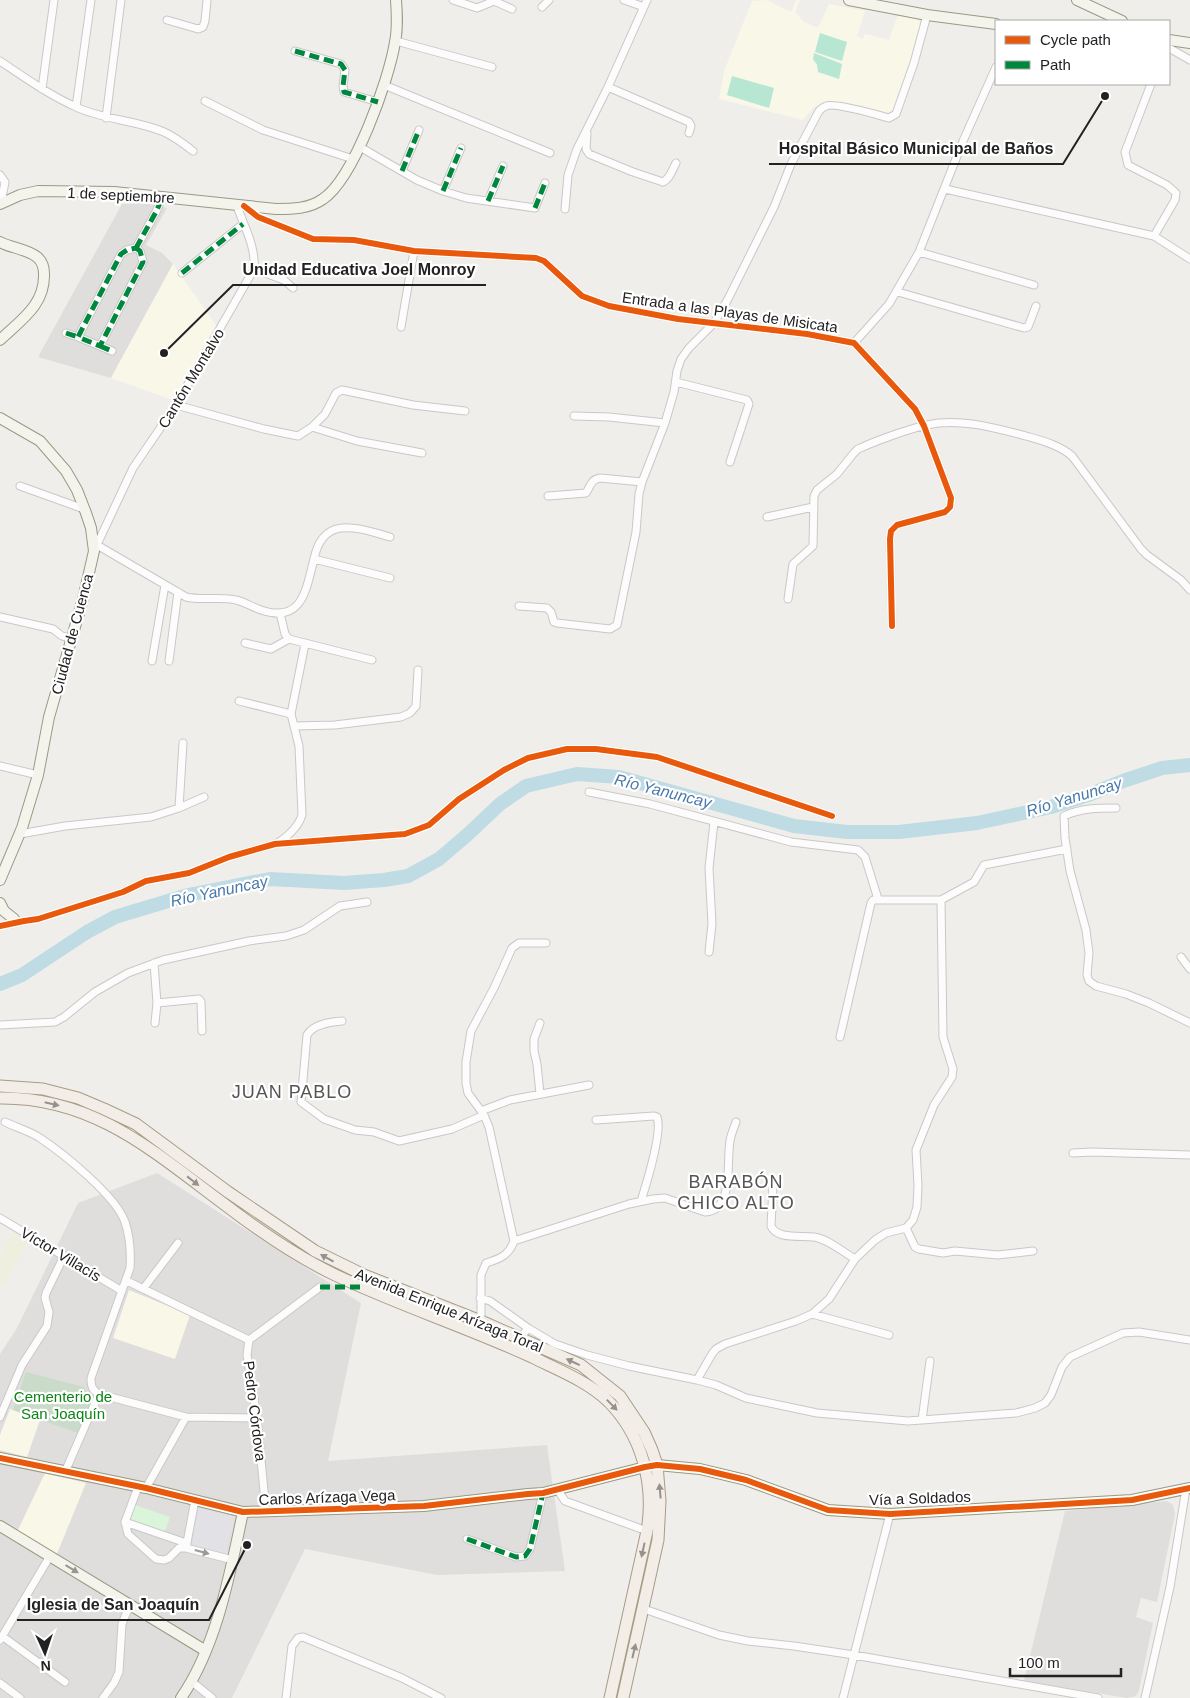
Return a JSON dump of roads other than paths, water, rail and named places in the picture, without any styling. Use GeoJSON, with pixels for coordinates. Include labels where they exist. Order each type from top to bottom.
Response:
{"type":"FeatureCollection","features":[{"type":"Feature","properties":{"kind":"main road","name":"Avenida Enrique Arízaga Toral"},"geometry":{"type":"LineString","coordinates":[[0,1086],[43,1090],[78,1098],[136,1124],[228,1192],[315,1251],[364,1275],[481,1321],[524,1333],[581,1365],[620,1396],[644,1432],[657,1465],[660,1501],[658,1540],[623,1698]]}},
{"type":"Feature","properties":{"kind":"main road","name":"Avenida Enrique Arízaga Toral"},"geometry":{"type":"LineString","coordinates":[[0,1098],[48,1102],[76,1111],[119,1129],[154,1151],[226,1206],[302,1258],[334,1274],[514,1349],[566,1373],[589,1386],[606,1400],[629,1426],[637,1443],[645,1467],[649,1492],[647,1531],[610,1698]]}},
{"type":"Feature","properties":{"kind":"street"},"geometry":{"type":"LineString","coordinates":[[42,89],[54,0]]}},
{"type":"Feature","properties":{"kind":"street"},"geometry":{"type":"LineString","coordinates":[[76,107],[91,0]]}},
{"type":"Feature","properties":{"kind":"street"},"geometry":{"type":"LineString","coordinates":[[106,118],[121,0]]}},
{"type":"Feature","properties":{"kind":"street"},"geometry":{"type":"LineString","coordinates":[[167,20],[198,29],[203,26],[205,21],[207,0]]}},
{"type":"Feature","properties":{"kind":"street","name":"1 de septiembre"},"geometry":{"type":"LineString","coordinates":[[0,204],[20,194],[38,192],[114,192],[240,206],[294,209],[318,203],[335,188],[353,159],[360,147],[378,102],[396,41],[396,0]]}},
{"type":"Feature","properties":{"kind":"street"},"geometry":{"type":"LineString","coordinates":[[453,0],[477,8],[494,1],[512,9]]}},
{"type":"Feature","properties":{"kind":"street"},"geometry":{"type":"LineString","coordinates":[[542,7],[549,0]]}},
{"type":"Feature","properties":{"kind":"street"},"geometry":{"type":"LineString","coordinates":[[565,209],[568,175],[577,149],[608,87],[645,4],[624,0]]}},
{"type":"Feature","properties":{"kind":"street"},"geometry":{"type":"LineString","coordinates":[[849,0],[927,15],[995,24]]}},
{"type":"Feature","properties":{"kind":"street"},"geometry":{"type":"LineString","coordinates":[[1082,1],[1120,20]]}},
{"type":"Feature","properties":{"kind":"street"},"geometry":{"type":"LineString","coordinates":[[518,606],[547,608],[557,624],[604,629],[614,628],[618,621],[636,532],[637,503],[642,482],[665,423],[681,359],[689,348],[714,323],[774,207],[791,164],[819,111],[826,105],[841,105],[858,112],[889,118],[896,114],[914,63],[927,15]]}},
{"type":"Feature","properties":{"kind":"street"},"geometry":{"type":"LineString","coordinates":[[1170,40],[1190,43]]}},
{"type":"Feature","properties":{"kind":"street"},"geometry":{"type":"LineString","coordinates":[[396,41],[492,67]]}},
{"type":"Feature","properties":{"kind":"street"},"geometry":{"type":"LineString","coordinates":[[1170,49],[1190,60]]}},
{"type":"Feature","properties":{"kind":"street"},"geometry":{"type":"LineString","coordinates":[[295,51],[341,64],[345,70],[342,86],[344,92],[378,102]]}},
{"type":"Feature","properties":{"kind":"street"},"geometry":{"type":"LineString","coordinates":[[0,61],[42,89],[76,107],[106,118],[165,133],[194,151]]}},
{"type":"Feature","properties":{"kind":"street"},"geometry":{"type":"LineString","coordinates":[[854,343],[898,292],[919,252],[963,142],[995,69]]}},
{"type":"Feature","properties":{"kind":"street"},"geometry":{"type":"LineString","coordinates":[[384,85],[550,153]]}},
{"type":"Feature","properties":{"kind":"street"},"geometry":{"type":"LineString","coordinates":[[1151,85],[1125,152],[1128,165],[1167,185],[1176,193],[1175,200],[1154,236]]}},
{"type":"Feature","properties":{"kind":"street"},"geometry":{"type":"LineString","coordinates":[[608,87],[689,122],[692,126],[689,133]]}},
{"type":"Feature","properties":{"kind":"street"},"geometry":{"type":"LineString","coordinates":[[205,101],[262,130],[353,159]]}},
{"type":"Feature","properties":{"kind":"street"},"geometry":{"type":"LineString","coordinates":[[402,171],[419,130]]}},
{"type":"Feature","properties":{"kind":"street"},"geometry":{"type":"LineString","coordinates":[[587,130],[586,149],[589,154],[633,172],[663,182],[667,180],[676,163]]}},
{"type":"Feature","properties":{"kind":"street"},"geometry":{"type":"LineString","coordinates":[[360,147],[417,180],[466,198],[535,208],[545,183]]}},
{"type":"Feature","properties":{"kind":"street"},"geometry":{"type":"LineString","coordinates":[[443,190],[462,148]]}},
{"type":"Feature","properties":{"kind":"street"},"geometry":{"type":"LineString","coordinates":[[488,201],[503,166]]}},
{"type":"Feature","properties":{"kind":"street"},"geometry":{"type":"LineString","coordinates":[[0,175],[5,182],[0,204]]}},
{"type":"Feature","properties":{"kind":"street"},"geometry":{"type":"LineString","coordinates":[[945,189],[1154,236],[1190,259]]}},
{"type":"Feature","properties":{"kind":"street"},"geometry":{"type":"LineString","coordinates":[[78,337],[121,254],[136,248],[163,196]]}},
{"type":"Feature","properties":{"kind":"street"},"geometry":{"type":"LineString","coordinates":[[240,206],[243,224],[255,260],[254,269],[284,280],[293,288]]}},
{"type":"Feature","properties":{"kind":"street","name":"Entrada a las Playas de Misicata"},"geometry":{"type":"LineString","coordinates":[[240,206],[258,217],[313,240],[354,240],[414,251],[536,258],[544,261],[582,296],[593,302],[678,319],[807,334],[854,343],[915,409],[924,426],[950,498],[950,508],[945,512],[897,525],[891,531],[892,626]]}},
{"type":"Feature","properties":{"kind":"street"},"geometry":{"type":"LineString","coordinates":[[182,273],[243,224]]}},
{"type":"Feature","properties":{"kind":"street"},"geometry":{"type":"LineString","coordinates":[[0,242],[35,256],[42,262],[44,289],[36,306],[0,340]]}},
{"type":"Feature","properties":{"kind":"street"},"geometry":{"type":"LineString","coordinates":[[100,346],[143,262],[140,251],[136,248]]}},
{"type":"Feature","properties":{"kind":"street"},"geometry":{"type":"LineString","coordinates":[[401,327],[414,251]]}},
{"type":"Feature","properties":{"kind":"street"},"geometry":{"type":"LineString","coordinates":[[919,252],[1034,285]]}},
{"type":"Feature","properties":{"kind":"street","name":"Cantón Montalvo"},"geometry":{"type":"LineString","coordinates":[[95,548],[133,468],[151,444],[176,404],[254,269]]}},
{"type":"Feature","properties":{"kind":"street"},"geometry":{"type":"LineString","coordinates":[[898,292],[1024,328],[1032,320],[1036,306]]}},
{"type":"Feature","properties":{"kind":"street"},"geometry":{"type":"LineString","coordinates":[[66,333],[112,351]]}},
{"type":"Feature","properties":{"kind":"street"},"geometry":{"type":"LineString","coordinates":[[676,382],[747,400],[749,404],[730,462]]}},
{"type":"Feature","properties":{"kind":"street"},"geometry":{"type":"LineString","coordinates":[[176,404],[298,436],[312,427],[329,408],[336,393],[342,390],[404,403],[465,411]]}},
{"type":"Feature","properties":{"kind":"street"},"geometry":{"type":"LineString","coordinates":[[574,416],[609,417],[665,423]]}},
{"type":"Feature","properties":{"kind":"street","name":"Ciudad de Cuenca"},"geometry":{"type":"LineString","coordinates":[[0,418],[40,442],[66,471],[77,490],[91,528],[95,548],[83,599],[49,717],[38,775],[20,834],[0,880]]}},
{"type":"Feature","properties":{"kind":"street"},"geometry":{"type":"LineString","coordinates":[[788,599],[793,564],[813,546],[813,507],[814,496],[817,490],[837,474],[858,449],[924,426],[940,423],[991,427],[1063,448],[1072,456],[1147,555],[1181,580],[1190,590]]}},
{"type":"Feature","properties":{"kind":"street"},"geometry":{"type":"LineString","coordinates":[[312,427],[357,441],[422,453]]}},
{"type":"Feature","properties":{"kind":"street"},"geometry":{"type":"LineString","coordinates":[[548,496],[586,492],[594,479],[600,478],[642,482]]}},
{"type":"Feature","properties":{"kind":"street"},"geometry":{"type":"LineString","coordinates":[[20,486],[84,509]]}},
{"type":"Feature","properties":{"kind":"street"},"geometry":{"type":"LineString","coordinates":[[767,517],[813,507]]}},
{"type":"Feature","properties":{"kind":"street"},"geometry":{"type":"LineString","coordinates":[[95,548],[186,597],[235,600],[263,611],[280,613],[297,606],[302,600],[320,542],[328,532],[335,528],[344,527],[359,528],[390,536]]}},
{"type":"Feature","properties":{"kind":"street"},"geometry":{"type":"LineString","coordinates":[[314,559],[390,578]]}},
{"type":"Feature","properties":{"kind":"street"},"geometry":{"type":"LineString","coordinates":[[150,659],[163,583]]}},
{"type":"Feature","properties":{"kind":"street"},"geometry":{"type":"LineString","coordinates":[[169,661],[178,592]]}},
{"type":"Feature","properties":{"kind":"street"},"geometry":{"type":"LineString","coordinates":[[280,613],[286,634],[290,639],[372,660]]}},
{"type":"Feature","properties":{"kind":"street"},"geometry":{"type":"LineString","coordinates":[[0,617],[53,629],[62,636],[72,639]]}},
{"type":"Feature","properties":{"kind":"street"},"geometry":{"type":"LineString","coordinates":[[245,643],[272,649],[290,639]]}},
{"type":"Feature","properties":{"kind":"street"},"geometry":{"type":"LineString","coordinates":[[275,844],[292,832],[300,822],[302,815],[299,746],[290,714],[306,644]]}},
{"type":"Feature","properties":{"kind":"street"},"geometry":{"type":"LineString","coordinates":[[294,726],[335,725],[410,713],[416,706],[418,670]]}},
{"type":"Feature","properties":{"kind":"street"},"geometry":{"type":"LineString","coordinates":[[239,701],[290,714]]}},
{"type":"Feature","properties":{"kind":"street"},"geometry":{"type":"LineString","coordinates":[[180,808],[183,743]]}},
{"type":"Feature","properties":{"kind":"street"},"geometry":{"type":"LineString","coordinates":[[0,917],[38,920],[123,892],[146,881],[189,873],[229,857],[275,844],[405,834],[417,831],[429,825],[459,799],[504,770],[528,758],[567,749],[596,749],[657,757],[832,816]]}},
{"type":"Feature","properties":{"kind":"street"},"geometry":{"type":"LineString","coordinates":[[0,766],[38,775]]}},
{"type":"Feature","properties":{"kind":"street"},"geometry":{"type":"LineString","coordinates":[[590,792],[650,804],[791,842],[858,850],[865,857],[878,900]]}},
{"type":"Feature","properties":{"kind":"street"},"geometry":{"type":"LineString","coordinates":[[20,834],[65,826],[151,817],[180,808],[204,797]]}},
{"type":"Feature","properties":{"kind":"street"},"geometry":{"type":"LineString","coordinates":[[1116,808],[1077,810],[1064,816],[1063,822],[1074,890],[1086,930],[1089,953],[1087,975],[1089,982],[1149,1003],[1190,1023]]}},
{"type":"Feature","properties":{"kind":"street"},"geometry":{"type":"LineString","coordinates":[[709,952],[712,924],[709,868],[714,822]]}},
{"type":"Feature","properties":{"kind":"street"},"geometry":{"type":"LineString","coordinates":[[840,1037],[873,900],[942,900],[974,882],[984,865],[1067,849]]}},
{"type":"Feature","properties":{"kind":"street"},"geometry":{"type":"LineString","coordinates":[[697,1380],[716,1349],[725,1344],[812,1314],[829,1299],[855,1259],[875,1240],[886,1233],[906,1228],[913,1220],[917,1207],[918,1185],[916,1150],[934,1106],[952,1077],[953,1069],[944,1037],[942,900]]}},
{"type":"Feature","properties":{"kind":"street"},"geometry":{"type":"LineString","coordinates":[[0,1025],[55,1022],[95,992],[128,972],[154,962],[249,941],[286,936],[304,930],[340,906],[367,902]]}},
{"type":"Feature","properties":{"kind":"street"},"geometry":{"type":"LineString","coordinates":[[0,903],[4,911],[19,920]]}},
{"type":"Feature","properties":{"kind":"street"},"geometry":{"type":"LineString","coordinates":[[0,926],[19,920]]}},
{"type":"Feature","properties":{"kind":"street"},"geometry":{"type":"LineString","coordinates":[[481,1321],[481,1275],[486,1264],[500,1259],[510,1251],[514,1241],[489,1127],[468,1093],[466,1062],[472,1031],[512,948],[519,943],[546,943]]}},
{"type":"Feature","properties":{"kind":"street"},"geometry":{"type":"LineString","coordinates":[[1182,957],[1190,970]]}},
{"type":"Feature","properties":{"kind":"street"},"geometry":{"type":"LineString","coordinates":[[154,962],[157,1002],[155,1023]]}},
{"type":"Feature","properties":{"kind":"street"},"geometry":{"type":"LineString","coordinates":[[157,1002],[199,999],[201,1002],[202,1031]]}},
{"type":"Feature","properties":{"kind":"street"},"geometry":{"type":"LineString","coordinates":[[342,1021],[314,1028],[307,1035],[301,1102],[324,1119],[355,1130],[374,1132],[399,1141],[452,1129],[510,1100],[589,1086]]}},
{"type":"Feature","properties":{"kind":"street"},"geometry":{"type":"LineString","coordinates":[[540,1022],[534,1039],[534,1051],[540,1094]]}},
{"type":"Feature","properties":{"kind":"street"},"geometry":{"type":"LineString","coordinates":[[596,1120],[657,1117],[658,1127],[652,1164],[641,1201]]}},
{"type":"Feature","properties":{"kind":"street"},"geometry":{"type":"LineString","coordinates":[[5,1122],[38,1137],[94,1182],[116,1206],[125,1221],[131,1254],[130,1268],[91,1378],[91,1385],[94,1391],[99,1394],[186,1417],[257,1418]]}},
{"type":"Feature","properties":{"kind":"street"},"geometry":{"type":"LineString","coordinates":[[514,1241],[641,1201],[665,1198],[705,1212],[712,1212],[718,1208],[727,1185],[730,1141],[736,1122]]}},
{"type":"Feature","properties":{"kind":"street"},"geometry":{"type":"LineString","coordinates":[[1073,1153],[1190,1155]]}},
{"type":"Feature","properties":{"kind":"street"},"geometry":{"type":"LineString","coordinates":[[773,1186],[771,1226],[773,1231],[779,1234],[819,1238],[855,1259]]}},
{"type":"Feature","properties":{"kind":"street","name":"Víctor Villacís"},"geometry":{"type":"LineString","coordinates":[[0,1218],[122,1291]]}},
{"type":"Feature","properties":{"kind":"street"},"geometry":{"type":"LineString","coordinates":[[906,1228],[915,1247],[919,1249],[943,1253],[955,1251],[998,1255],[1033,1251]]}},
{"type":"Feature","properties":{"kind":"street"},"geometry":{"type":"LineString","coordinates":[[143,1289],[178,1243]]}},
{"type":"Feature","properties":{"kind":"street"},"geometry":{"type":"LineString","coordinates":[[0,1417],[22,1365],[47,1326],[49,1312],[45,1298],[64,1256]]}},
{"type":"Feature","properties":{"kind":"street"},"geometry":{"type":"LineString","coordinates":[[126,1281],[249,1340]]}},
{"type":"Feature","properties":{"kind":"street","name":"Pedro Córdova"},"geometry":{"type":"LineString","coordinates":[[266,1512],[257,1418],[247,1355],[249,1340],[320,1287]]}},
{"type":"Feature","properties":{"kind":"street"},"geometry":{"type":"LineString","coordinates":[[480,1298],[490,1302],[524,1333],[587,1355],[716,1385],[746,1398],[817,1413],[882,1419],[922,1420],[1016,1413],[1036,1408],[1045,1403],[1051,1394],[1062,1366],[1070,1357],[1123,1333],[1139,1332],[1190,1340]]}},
{"type":"Feature","properties":{"kind":"street"},"geometry":{"type":"LineString","coordinates":[[812,1314],[890,1335]]}},
{"type":"Feature","properties":{"kind":"street"},"geometry":{"type":"LineString","coordinates":[[514,1349],[524,1333]]}},
{"type":"Feature","properties":{"kind":"street"},"geometry":{"type":"LineString","coordinates":[[922,1420],[930,1360]]}},
{"type":"Feature","properties":{"kind":"street"},"geometry":{"type":"LineString","coordinates":[[65,1472],[99,1394]]}},
{"type":"Feature","properties":{"kind":"street"},"geometry":{"type":"LineString","coordinates":[[186,1417],[142,1487],[125,1522],[128,1534],[156,1559],[164,1560],[169,1558],[186,1545]]}},
{"type":"Feature","properties":{"kind":"street","name":"Carlos Arízaga Vega"},"geometry":{"type":"LineString","coordinates":[[0,1458],[142,1487],[243,1512],[424,1506],[543,1493],[657,1465]]}},
{"type":"Feature","properties":{"kind":"street","name":"Vía a Soldados"},"geometry":{"type":"LineString","coordinates":[[657,1465],[700,1469],[746,1480],[828,1510],[890,1514],[1132,1500],[1188,1488]]}},
{"type":"Feature","properties":{"kind":"street"},"geometry":{"type":"LineString","coordinates":[[1145,1698],[1170,1587],[1188,1488]]}},
{"type":"Feature","properties":{"kind":"street"},"geometry":{"type":"LineString","coordinates":[[557,1489],[565,1501],[647,1531]]}},
{"type":"Feature","properties":{"kind":"street"},"geometry":{"type":"LineString","coordinates":[[467,1540],[516,1557],[525,1556],[530,1549],[543,1493]]}},
{"type":"Feature","properties":{"kind":"street"},"geometry":{"type":"LineString","coordinates":[[186,1545],[195,1500]]}},
{"type":"Feature","properties":{"kind":"street"},"geometry":{"type":"LineString","coordinates":[[182,1698],[206,1651],[233,1560],[243,1512]]}},
{"type":"Feature","properties":{"kind":"street"},"geometry":{"type":"LineString","coordinates":[[843,1698],[890,1514]]}},
{"type":"Feature","properties":{"kind":"street"},"geometry":{"type":"LineString","coordinates":[[125,1522],[233,1560]]}},
{"type":"Feature","properties":{"kind":"street"},"geometry":{"type":"LineString","coordinates":[[0,1526],[206,1651]]}},
{"type":"Feature","properties":{"kind":"street"},"geometry":{"type":"LineString","coordinates":[[50,1556],[1,1638],[65,1682]]}},
{"type":"Feature","properties":{"kind":"street"},"geometry":{"type":"LineString","coordinates":[[102,1698],[114,1683],[119,1672],[122,1624],[130,1604]]}},
{"type":"Feature","properties":{"kind":"street"},"geometry":{"type":"LineString","coordinates":[[644,1609],[719,1636],[854,1655],[1098,1698]]}},
{"type":"Feature","properties":{"kind":"street"},"geometry":{"type":"LineString","coordinates":[[286,1698],[292,1646],[298,1638],[303,1637],[402,1678],[441,1698]]}},
{"type":"Feature","properties":{"kind":"street"},"geometry":{"type":"LineString","coordinates":[[191,1681],[212,1698]]}},
{"type":"Feature","properties":{"kind":"street"},"geometry":{"type":"LineString","coordinates":[[0,1684],[20,1698]]}},
{"type":"Feature","properties":{"kind":"waterway","name":"Río Yanuncay"},"geometry":{"type":"LineString","coordinates":[[0,984],[22,975],[87,932],[115,917],[188,895],[270,879],[344,883],[408,876],[439,859],[500,804],[526,786],[577,774],[619,777],[794,826],[847,832],[899,832],[977,823],[1051,807],[1162,768],[1190,765]]}},
{"type":"Feature","properties":{"kind":"place","name":"Hospital Básico Municipal de Baños"},"geometry":{"type":"Point","coordinates":[1105,96]}},
{"type":"Feature","properties":{"kind":"place","name":"Unidad Educativa Joel Monroy"},"geometry":{"type":"Point","coordinates":[164,353]}},
{"type":"Feature","properties":{"kind":"place","name":"Iglesia de San Joaquín"},"geometry":{"type":"Point","coordinates":[247,1545]}},
{"type":"Feature","properties":{"kind":"district","name":"JUAN PABLO"},"geometry":{"type":"Point","coordinates":[292,1092]}},
{"type":"Feature","properties":{"kind":"district","name":"BARABÓN CHICO ALTO"},"geometry":{"type":"Point","coordinates":[736,1192]}},
{"type":"Feature","properties":{"kind":"park label","name":"Cementerio de San Joaquín"},"geometry":{"type":"Point","coordinates":[63,1404]}}]}
